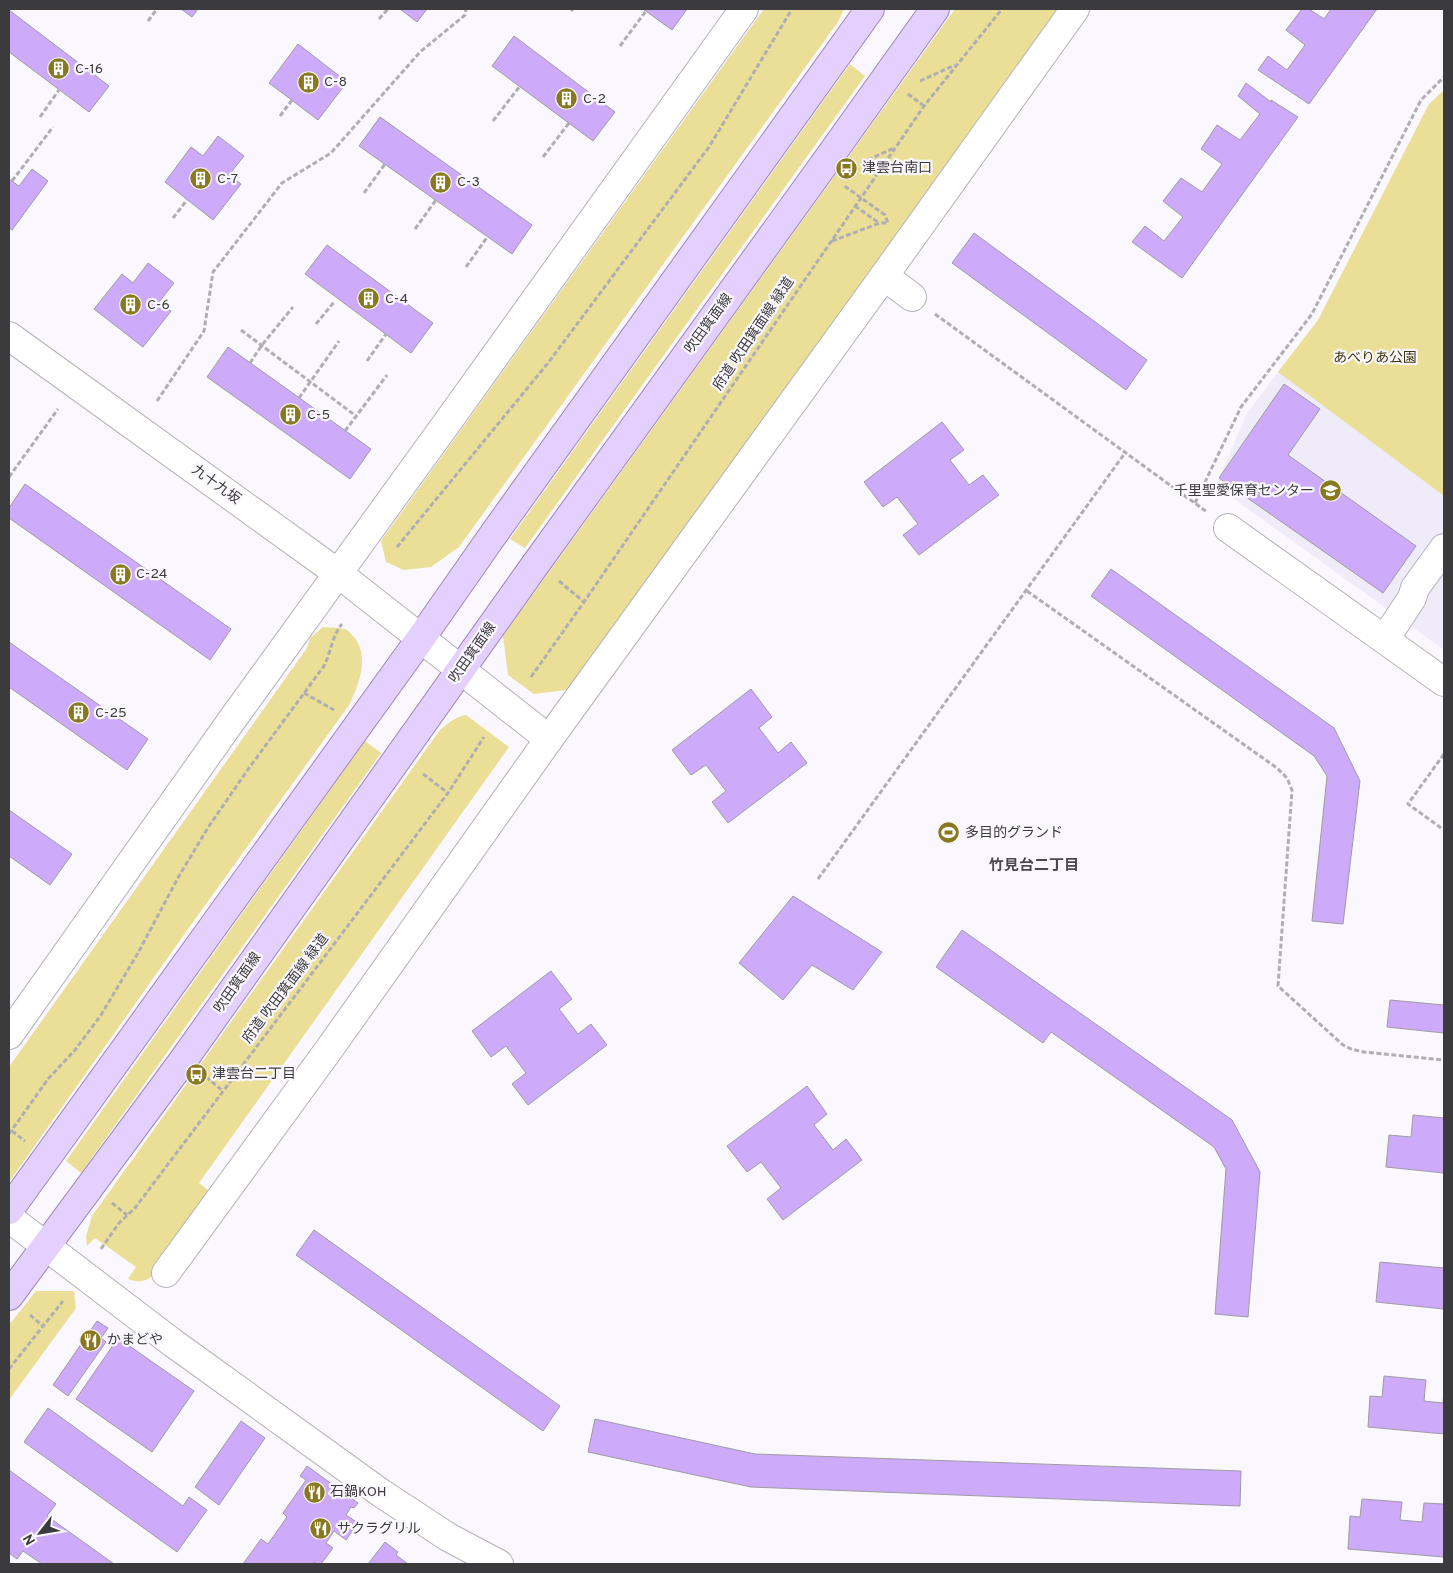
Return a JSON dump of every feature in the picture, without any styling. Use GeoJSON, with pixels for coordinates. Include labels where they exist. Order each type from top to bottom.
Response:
{"type":"FeatureCollection","features":[{"type":"Feature","properties":{"kind":"main road"},"geometry":{"type":"LineString","coordinates":[[9,1210],[421,638],[870,9]]}},
{"type":"Feature","properties":{"kind":"main road","name":"吹田箕面線"},"geometry":{"type":"LineString","coordinates":[[18,1304],[46,1246],[182,1062],[460,670],[935,9]]}},
{"type":"Feature","properties":{"kind":"street"},"geometry":{"type":"LineString","coordinates":[[9,1035],[234,717],[339,574],[744,9]]}},
{"type":"Feature","properties":{"kind":"street"},"geometry":{"type":"LineString","coordinates":[[166,1273],[330,1048],[549,739],[1075,9]]}},
{"type":"Feature","properties":{"kind":"street"},"geometry":{"type":"LineString","coordinates":[[884,276],[912,297]]}},
{"type":"Feature","properties":{"kind":"street","name":"九十九坂"},"geometry":{"type":"LineString","coordinates":[[9,336],[339,574],[549,739]]}},
{"type":"Feature","properties":{"kind":"street"},"geometry":{"type":"LineString","coordinates":[[1228,528],[1444,682]]}},
{"type":"Feature","properties":{"kind":"street"},"geometry":{"type":"LineString","coordinates":[[1385,639],[1412,598],[1415,588],[1444,548]]}},
{"type":"Feature","properties":{"kind":"street"},"geometry":{"type":"LineString","coordinates":[[9,1218],[173,1343],[382,1493],[448,1538],[499,1564]]}},
{"type":"Feature","properties":{"kind":"path"},"geometry":{"type":"LineString","coordinates":[[148,21],[158,9]]}},
{"type":"Feature","properties":{"kind":"path"},"geometry":{"type":"LineString","coordinates":[[379,19],[388,9]]}},
{"type":"Feature","properties":{"kind":"path"},"geometry":{"type":"LineString","coordinates":[[157,401],[204,331],[213,272],[282,183],[331,153],[420,52],[465,15],[466,9]]}},
{"type":"Feature","properties":{"kind":"path"},"geometry":{"type":"LineString","coordinates":[[397,547],[548,363],[709,147],[792,9]]}},
{"type":"Feature","properties":{"kind":"path","name":"府道 吹田箕面線 緑道"},"geometry":{"type":"LineString","coordinates":[[530,677],[584,602],[924,106],[1002,9]]}},
{"type":"Feature","properties":{"kind":"path"},"geometry":{"type":"LineString","coordinates":[[620,46],[646,11]]}},
{"type":"Feature","properties":{"kind":"path"},"geometry":{"type":"LineString","coordinates":[[917,82],[958,64]]}},
{"type":"Feature","properties":{"kind":"path"},"geometry":{"type":"LineString","coordinates":[[1195,503],[1241,407],[1312,314],[1421,100],[1444,77]]}},
{"type":"Feature","properties":{"kind":"path"},"geometry":{"type":"LineString","coordinates":[[493,121],[520,86]]}},
{"type":"Feature","properties":{"kind":"path"},"geometry":{"type":"LineString","coordinates":[[40,117],[59,90]]}},
{"type":"Feature","properties":{"kind":"path"},"geometry":{"type":"LineString","coordinates":[[901,90],[924,106]]}},
{"type":"Feature","properties":{"kind":"path"},"geometry":{"type":"LineString","coordinates":[[280,116],[292,100]]}},
{"type":"Feature","properties":{"kind":"path"},"geometry":{"type":"LineString","coordinates":[[543,157],[569,123]]}},
{"type":"Feature","properties":{"kind":"path"},"geometry":{"type":"LineString","coordinates":[[12,181],[53,127]]}},
{"type":"Feature","properties":{"kind":"path"},"geometry":{"type":"LineString","coordinates":[[854,167],[896,147]]}},
{"type":"Feature","properties":{"kind":"path"},"geometry":{"type":"LineString","coordinates":[[364,193],[385,164]]}},
{"type":"Feature","properties":{"kind":"path"},"geometry":{"type":"LineString","coordinates":[[841,184],[885,215]]}},
{"type":"Feature","properties":{"kind":"path"},"geometry":{"type":"LineString","coordinates":[[173,218],[187,200]]}},
{"type":"Feature","properties":{"kind":"path"},"geometry":{"type":"LineString","coordinates":[[415,229],[436,200]]}},
{"type":"Feature","properties":{"kind":"path"},"geometry":{"type":"LineString","coordinates":[[831,241],[880,223],[855,206]]}},
{"type":"Feature","properties":{"kind":"path"},"geometry":{"type":"LineString","coordinates":[[466,267],[488,236]]}},
{"type":"Feature","properties":{"kind":"path"},"geometry":{"type":"LineString","coordinates":[[912,297],[1228,528]]}},
{"type":"Feature","properties":{"kind":"path"},"geometry":{"type":"LineString","coordinates":[[316,324],[334,302]]}},
{"type":"Feature","properties":{"kind":"path"},"geometry":{"type":"LineString","coordinates":[[250,363],[293,307]]}},
{"type":"Feature","properties":{"kind":"path"},"geometry":{"type":"LineString","coordinates":[[241,330],[356,416]]}},
{"type":"Feature","properties":{"kind":"path"},"geometry":{"type":"LineString","coordinates":[[367,361],[386,334]]}},
{"type":"Feature","properties":{"kind":"path"},"geometry":{"type":"LineString","coordinates":[[299,398],[340,341]]}},
{"type":"Feature","properties":{"kind":"path"},"geometry":{"type":"LineString","coordinates":[[345,431],[387,375]]}},
{"type":"Feature","properties":{"kind":"path"},"geometry":{"type":"LineString","coordinates":[[9,477],[58,409]]}},
{"type":"Feature","properties":{"kind":"path"},"geometry":{"type":"LineString","coordinates":[[818,880],[1125,453]]}},
{"type":"Feature","properties":{"kind":"path"},"geometry":{"type":"LineString","coordinates":[[559,582],[584,602]]}},
{"type":"Feature","properties":{"kind":"path"},"geometry":{"type":"LineString","coordinates":[[1026,591],[1277,768],[1287,778],[1292,790],[1278,986],[1343,1044],[1352,1049],[1364,1052],[1444,1060]]}},
{"type":"Feature","properties":{"kind":"path"},"geometry":{"type":"LineString","coordinates":[[28,1143],[10,1133],[48,1079],[75,1050],[100,1015],[138,953],[190,856],[249,768],[324,666],[330,654],[334,636],[342,624]]}},
{"type":"Feature","properties":{"kind":"path"},"geometry":{"type":"LineString","coordinates":[[304,693],[334,710]]}},
{"type":"Feature","properties":{"kind":"path","name":"府道 吹田箕面線 緑道"},"geometry":{"type":"LineString","coordinates":[[101,1249],[119,1223],[135,1208],[448,793],[484,737]]}},
{"type":"Feature","properties":{"kind":"path"},"geometry":{"type":"LineString","coordinates":[[1444,754],[1408,804],[1444,830]]}},
{"type":"Feature","properties":{"kind":"path"},"geometry":{"type":"LineString","coordinates":[[423,774],[448,793]]}},
{"type":"Feature","properties":{"kind":"path"},"geometry":{"type":"LineString","coordinates":[[205,1077],[223,1091]]}},
{"type":"Feature","properties":{"kind":"path"},"geometry":{"type":"LineString","coordinates":[[106,1199],[127,1215]]}},
{"type":"Feature","properties":{"kind":"path"},"geometry":{"type":"LineString","coordinates":[[9,1369],[62,1301]]}},
{"type":"Feature","properties":{"kind":"path"},"geometry":{"type":"LineString","coordinates":[[18,1304],[43,1326]]}},
{"type":"Feature","properties":{"kind":"shaded area","name":"千里聖愛保育センター"},"geometry":{"type":"Polygon","coordinates":[[[1278,372],[1444,496],[1444,650],[1216,486],[1246,415],[1278,372]]]}},
{"type":"Feature","properties":{"kind":"green space"},"geometry":{"type":"Polygon","coordinates":[[[764,9],[844,9],[838,22],[459,547],[431,567],[404,570],[386,562],[381,541],[764,9]]]}},
{"type":"Feature","properties":{"kind":"green space"},"geometry":{"type":"Polygon","coordinates":[[[955,9],[1059,9],[574,689],[534,694],[508,675],[503,636],[955,9]]]}},
{"type":"Feature","properties":{"kind":"green space"},"geometry":{"type":"Polygon","coordinates":[[[850,64],[865,76],[525,548],[510,539],[850,64]]]}},
{"type":"Feature","properties":{"kind":"green space","name":"あべりあ公園"},"geometry":{"type":"Polygon","coordinates":[[[1444,90],[1444,496],[1278,372],[1318,320],[1429,104],[1444,90]]]}},
{"type":"Feature","properties":{"kind":"green space"},"geometry":{"type":"Polygon","coordinates":[[[323,627],[348,630],[358,643],[361,651],[362,660],[359,679],[349,705],[9,1182],[9,1067],[307,648],[310,638],[323,627]]]}},
{"type":"Feature","properties":{"kind":"green space"},"geometry":{"type":"Polygon","coordinates":[[[466,715],[509,747],[199,1183],[213,1194],[155,1274],[149,1279],[142,1281],[128,1279],[136,1267],[95,1238],[87,1246],[86,1236],[92,1216],[440,730],[455,719],[466,715]]]}},
{"type":"Feature","properties":{"kind":"green space"},"geometry":{"type":"Polygon","coordinates":[[[365,741],[381,753],[81,1173],[66,1161],[365,741]]]}},
{"type":"Feature","properties":{"kind":"green space"},"geometry":{"type":"Polygon","coordinates":[[[36,1291],[74,1291],[76,1308],[9,1400],[9,1325],[36,1291]]]}},
{"type":"Feature","properties":{"kind":"building"},"geometry":{"type":"Polygon","coordinates":[[[181,9],[198,9],[192,17],[181,9]]]}},
{"type":"Feature","properties":{"kind":"building"},"geometry":{"type":"Polygon","coordinates":[[[400,9],[427,9],[417,22],[400,9]]]}},
{"type":"Feature","properties":{"kind":"building"},"geometry":{"type":"Polygon","coordinates":[[[643,9],[687,9],[672,30],[643,9]]]}},
{"type":"Feature","properties":{"kind":"building"},"geometry":{"type":"Polygon","coordinates":[[[1302,9],[1309,9],[1324,19],[1331,9],[1377,9],[1309,104],[1258,70],[1268,56],[1287,70],[1305,45],[1286,30],[1302,9]]]}},
{"type":"Feature","properties":{"kind":"building","name":"C-16"},"geometry":{"type":"Polygon","coordinates":[[[9,10],[109,86],[89,112],[9,52],[9,10]]]}},
{"type":"Feature","properties":{"kind":"building","name":"C-2"},"geometry":{"type":"Polygon","coordinates":[[[514,36],[615,112],[593,141],[492,66],[514,36]]]}},
{"type":"Feature","properties":{"kind":"building","name":"C-8"},"geometry":{"type":"Polygon","coordinates":[[[298,44],[347,82],[318,120],[269,83],[298,44]]]}},
{"type":"Feature","properties":{"kind":"building"},"geometry":{"type":"Polygon","coordinates":[[[1246,83],[1271,102],[1271,100],[1298,117],[1182,278],[1132,242],[1145,226],[1164,241],[1183,217],[1163,201],[1181,178],[1202,192],[1222,164],[1201,149],[1217,125],[1240,140],[1260,114],[1238,96],[1246,83]]]}},
{"type":"Feature","properties":{"kind":"building","name":"C-3"},"geometry":{"type":"Polygon","coordinates":[[[380,117],[532,225],[512,254],[359,146],[380,117]]]}},
{"type":"Feature","properties":{"kind":"building","name":"C-7"},"geometry":{"type":"Polygon","coordinates":[[[218,136],[244,156],[229,175],[241,184],[213,220],[165,182],[191,147],[203,156],[218,136]]]}},
{"type":"Feature","properties":{"kind":"building"},"geometry":{"type":"Polygon","coordinates":[[[32,169],[48,181],[12,230],[9,228],[9,179],[19,186],[32,169]]]}},
{"type":"Feature","properties":{"kind":"building"},"geometry":{"type":"Polygon","coordinates":[[[974,233],[1147,360],[1126,390],[952,263],[974,233]]]}},
{"type":"Feature","properties":{"kind":"building","name":"C-4"},"geometry":{"type":"Polygon","coordinates":[[[327,245],[433,323],[411,353],[305,274],[327,245]]]}},
{"type":"Feature","properties":{"kind":"building","name":"C-6"},"geometry":{"type":"Polygon","coordinates":[[[148,263],[174,283],[159,302],[171,311],[143,347],[94,309],[122,274],[133,283],[148,263]]]}},
{"type":"Feature","properties":{"kind":"building","name":"C-5"},"geometry":{"type":"Polygon","coordinates":[[[228,347],[371,449],[350,479],[207,377],[228,347]]]}},
{"type":"Feature","properties":{"kind":"building"},"geometry":{"type":"Polygon","coordinates":[[[1284,384],[1320,409],[1288,455],[1416,546],[1383,593],[1219,478],[1284,384]]]}},
{"type":"Feature","properties":{"kind":"building"},"geometry":{"type":"Polygon","coordinates":[[[942,422],[964,450],[950,460],[969,485],[983,475],[999,495],[919,555],[903,535],[918,524],[897,497],[883,507],[864,482],[942,422]]]}},
{"type":"Feature","properties":{"kind":"building","name":"C-24"},"geometry":{"type":"Polygon","coordinates":[[[25,484],[231,629],[210,660],[9,518],[9,508],[25,484]]]}},
{"type":"Feature","properties":{"kind":"building"},"geometry":{"type":"Polygon","coordinates":[[[1111,569],[1334,728],[1360,781],[1343,924],[1312,921],[1327,776],[1314,756],[1091,596],[1111,569]]]}},
{"type":"Feature","properties":{"kind":"building","name":"C-25"},"geometry":{"type":"Polygon","coordinates":[[[9,642],[148,739],[127,770],[9,687],[9,642]]]}},
{"type":"Feature","properties":{"kind":"building"},"geometry":{"type":"Polygon","coordinates":[[[751,689],[772,717],[759,728],[778,753],[791,742],[807,763],[728,823],[712,802],[726,791],[706,765],[691,775],[672,750],[751,689]]]}},
{"type":"Feature","properties":{"kind":"building"},"geometry":{"type":"Polygon","coordinates":[[[9,810],[72,854],[50,885],[9,856],[9,810]]]}},
{"type":"Feature","properties":{"kind":"building"},"geometry":{"type":"Polygon","coordinates":[[[793,896],[882,952],[853,990],[812,965],[783,1000],[739,963],[793,896]]]}},
{"type":"Feature","properties":{"kind":"building"},"geometry":{"type":"Polygon","coordinates":[[[962,930],[1232,1120],[1260,1172],[1248,1317],[1215,1314],[1226,1169],[1214,1147],[1051,1032],[1043,1043],[936,967],[962,930]]]}},
{"type":"Feature","properties":{"kind":"building"},"geometry":{"type":"Polygon","coordinates":[[[551,971],[572,999],[559,1009],[578,1034],[591,1024],[607,1045],[528,1105],[512,1084],[526,1073],[506,1046],[491,1057],[472,1031],[551,971]]]}},
{"type":"Feature","properties":{"kind":"building"},"geometry":{"type":"Polygon","coordinates":[[[1390,1000],[1444,1005],[1444,1033],[1387,1027],[1390,1000]]]}},
{"type":"Feature","properties":{"kind":"building"},"geometry":{"type":"Polygon","coordinates":[[[807,1086],[827,1114],[814,1125],[833,1150],[846,1139],[862,1160],[783,1220],[767,1199],[781,1188],[761,1162],[747,1172],[727,1146],[807,1086]]]}},
{"type":"Feature","properties":{"kind":"building"},"geometry":{"type":"Polygon","coordinates":[[[1413,1115],[1444,1118],[1444,1173],[1386,1167],[1389,1135],[1411,1137],[1413,1115]]]}},
{"type":"Feature","properties":{"kind":"building"},"geometry":{"type":"Polygon","coordinates":[[[314,1230],[560,1406],[543,1431],[296,1255],[314,1230]]]}},
{"type":"Feature","properties":{"kind":"building"},"geometry":{"type":"Polygon","coordinates":[[[1380,1262],[1444,1268],[1444,1309],[1376,1302],[1380,1262]]]}},
{"type":"Feature","properties":{"kind":"building"},"geometry":{"type":"Polygon","coordinates":[[[97,1321],[108,1328],[101,1338],[106,1342],[68,1396],[53,1385],[97,1321]]]}},
{"type":"Feature","properties":{"kind":"building"},"geometry":{"type":"Polygon","coordinates":[[[118,1338],[194,1391],[152,1452],[76,1399],[118,1338]]]}},
{"type":"Feature","properties":{"kind":"building"},"geometry":{"type":"Polygon","coordinates":[[[1384,1376],[1426,1380],[1424,1401],[1443,1403],[1444,1391],[1444,1434],[1368,1427],[1370,1396],[1382,1397],[1384,1376]]]}},
{"type":"Feature","properties":{"kind":"building"},"geometry":{"type":"Polygon","coordinates":[[[48,1408],[183,1506],[189,1497],[207,1510],[177,1552],[24,1442],[48,1408]]]}},
{"type":"Feature","properties":{"kind":"building"},"geometry":{"type":"Polygon","coordinates":[[[595,1419],[755,1454],[1241,1471],[1240,1506],[751,1487],[588,1452],[595,1419]]]}},
{"type":"Feature","properties":{"kind":"building"},"geometry":{"type":"Polygon","coordinates":[[[241,1421],[265,1438],[219,1505],[195,1487],[241,1421]]]}},
{"type":"Feature","properties":{"kind":"building"},"geometry":{"type":"Polygon","coordinates":[[[307,1466],[358,1503],[354,1508],[351,1507],[346,1515],[358,1523],[346,1540],[334,1531],[326,1543],[333,1548],[321,1564],[314,1562],[313,1564],[243,1564],[261,1539],[268,1544],[287,1517],[283,1513],[306,1480],[300,1476],[307,1466]]]}},
{"type":"Feature","properties":{"kind":"building"},"geometry":{"type":"Polygon","coordinates":[[[9,1470],[56,1504],[47,1516],[114,1564],[42,1564],[23,1551],[17,1559],[9,1553],[9,1470]]]}},
{"type":"Feature","properties":{"kind":"building"},"geometry":{"type":"Polygon","coordinates":[[[1362,1499],[1402,1502],[1400,1520],[1422,1522],[1424,1503],[1444,1504],[1444,1557],[1348,1549],[1350,1516],[1360,1517],[1362,1499]]]}},
{"type":"Feature","properties":{"kind":"building"},"geometry":{"type":"Polygon","coordinates":[[[385,1542],[398,1552],[396,1555],[408,1564],[368,1564],[385,1542]]]}},
{"type":"Feature","properties":{"kind":"place","name":"C-16"},"geometry":{"type":"Point","coordinates":[59,69]}},
{"type":"Feature","properties":{"kind":"place","name":"C-8"},"geometry":{"type":"Point","coordinates":[308,82]}},
{"type":"Feature","properties":{"kind":"place","name":"C-2"},"geometry":{"type":"Point","coordinates":[567,99]}},
{"type":"Feature","properties":{"kind":"place","name":"津雲台南口"},"geometry":{"type":"Point","coordinates":[846,168]}},
{"type":"Feature","properties":{"kind":"place","name":"C-7"},"geometry":{"type":"Point","coordinates":[201,179]}},
{"type":"Feature","properties":{"kind":"place","name":"C-3"},"geometry":{"type":"Point","coordinates":[441,182]}},
{"type":"Feature","properties":{"kind":"place","name":"C-4"},"geometry":{"type":"Point","coordinates":[369,299]}},
{"type":"Feature","properties":{"kind":"place","name":"C-6"},"geometry":{"type":"Point","coordinates":[131,305]}},
{"type":"Feature","properties":{"kind":"place","name":"C-5"},"geometry":{"type":"Point","coordinates":[291,415]}},
{"type":"Feature","properties":{"kind":"place","name":"千里聖愛保育センター"},"geometry":{"type":"Point","coordinates":[1330,491]}},
{"type":"Feature","properties":{"kind":"place","name":"C-24"},"geometry":{"type":"Point","coordinates":[120,574]}},
{"type":"Feature","properties":{"kind":"place","name":"C-25"},"geometry":{"type":"Point","coordinates":[79,713]}},
{"type":"Feature","properties":{"kind":"place","name":"多目的グランド"},"geometry":{"type":"Point","coordinates":[949,833]}},
{"type":"Feature","properties":{"kind":"place","name":"津雲台二丁目"},"geometry":{"type":"Point","coordinates":[196,1074]}},
{"type":"Feature","properties":{"kind":"place","name":"かまどや"},"geometry":{"type":"Point","coordinates":[91,1340]}},
{"type":"Feature","properties":{"kind":"place","name":"石鍋KOH"},"geometry":{"type":"Point","coordinates":[314,1492]}},
{"type":"Feature","properties":{"kind":"place","name":"サクラグリル"},"geometry":{"type":"Point","coordinates":[321,1529]}},
{"type":"Feature","properties":{"kind":"district","name":"竹見台二丁目"},"geometry":{"type":"Point","coordinates":[1034,866]}}]}
